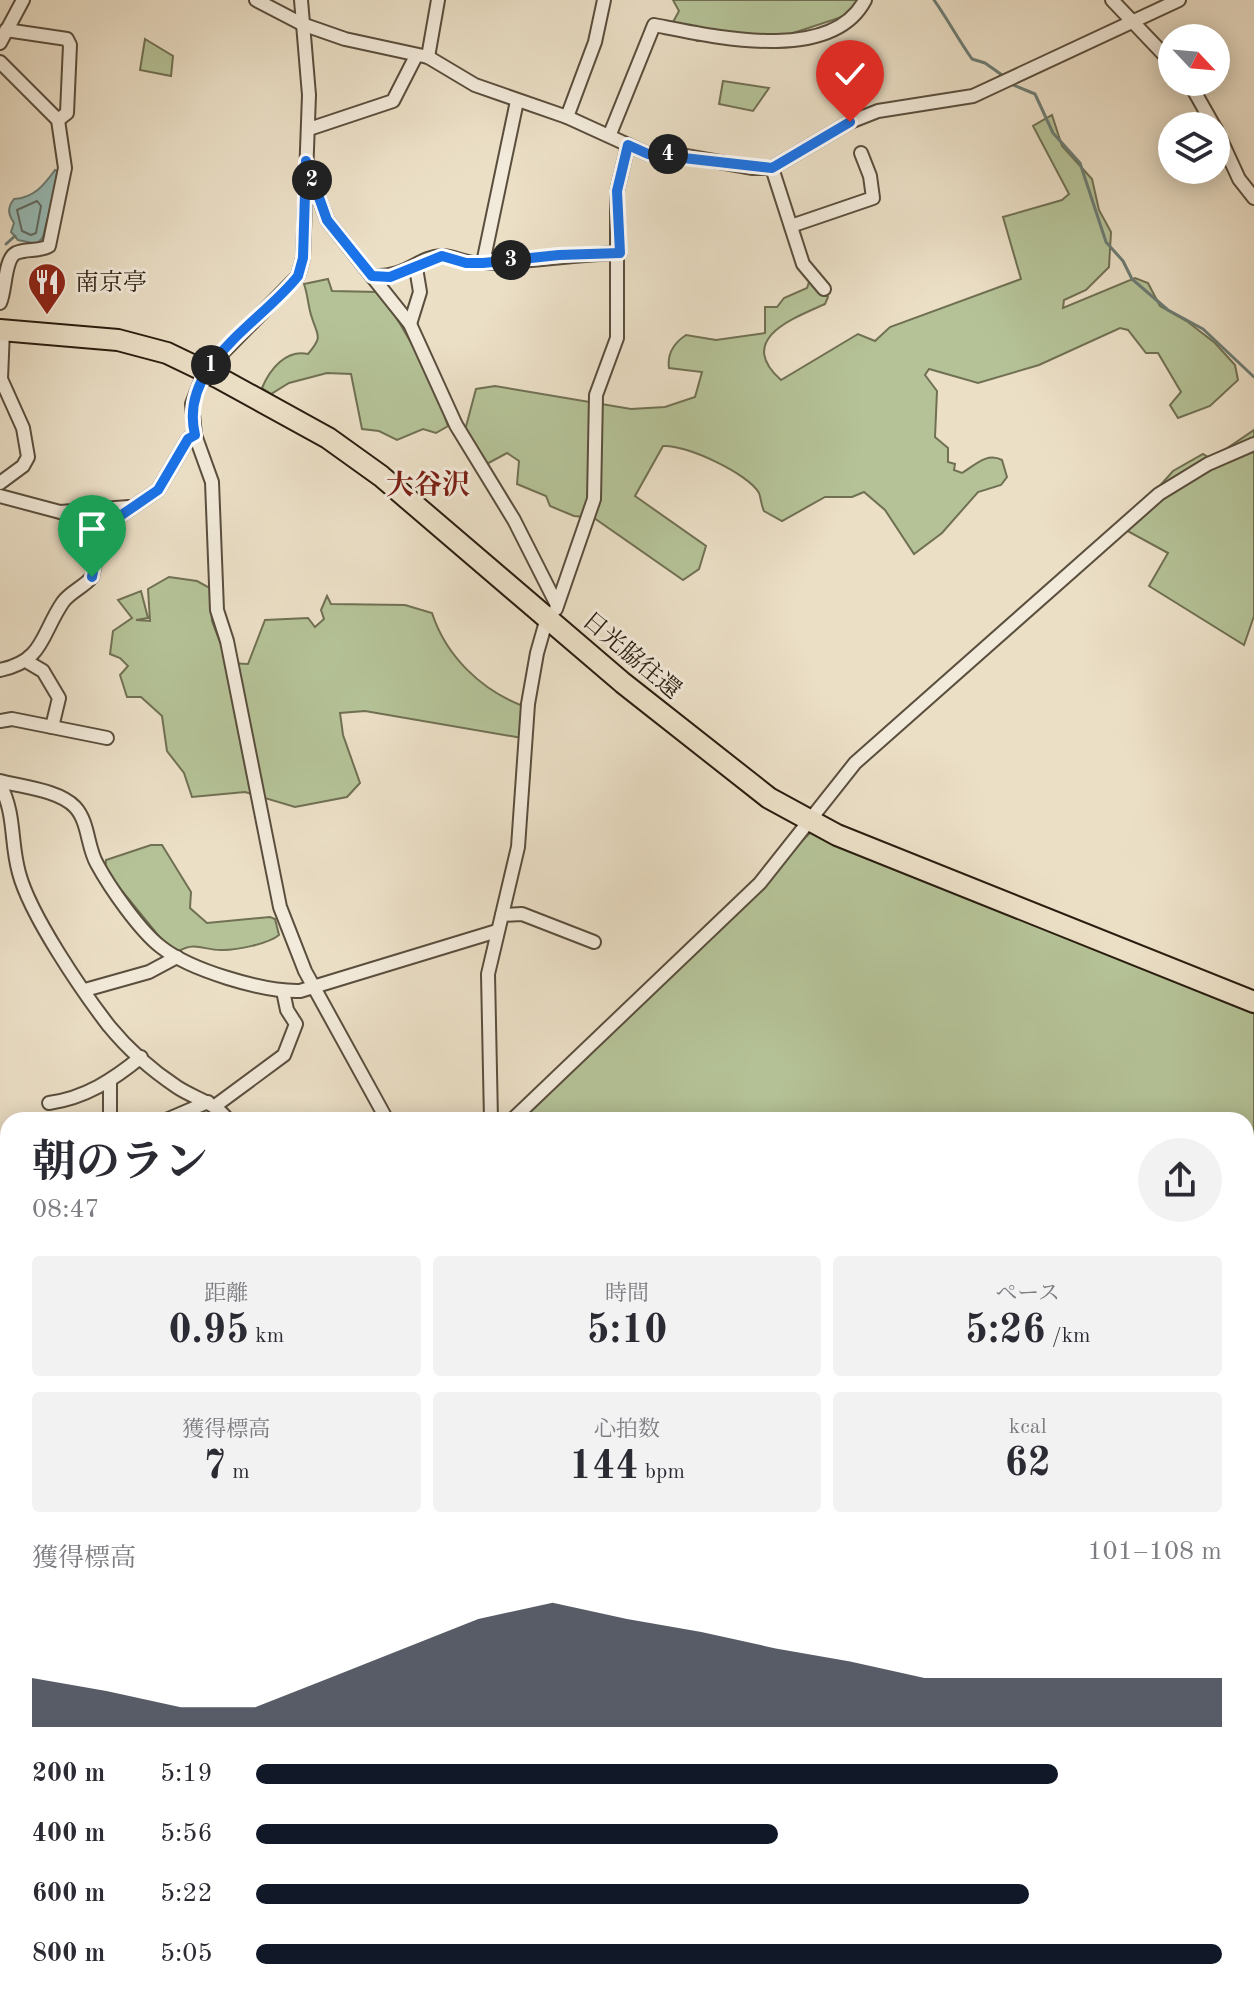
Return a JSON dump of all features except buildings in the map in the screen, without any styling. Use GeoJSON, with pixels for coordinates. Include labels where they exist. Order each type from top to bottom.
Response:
{"type":"FeatureCollection","features":[{"type":"Feature","properties":{"kind":"highway","name":"日光脇往還"},"geometry":{"type":"LineString","coordinates":[[2,330],[118,340],[167,353],[205,371],[328,438],[355,457],[552,615],[701,747],[769,798],[807,821],[1254,1002]]}},
{"type":"Feature","properties":{"kind":"street"},"geometry":{"type":"LineString","coordinates":[[0,43],[23,0]]}},
{"type":"Feature","properties":{"kind":"street"},"geometry":{"type":"LineString","coordinates":[[256,0],[302,24],[345,39],[422,57],[475,85],[610,134],[648,154],[772,168],[850,122],[878,111],[973,96],[1179,0]]}},
{"type":"Feature","properties":{"kind":"street"},"geometry":{"type":"LineString","coordinates":[[301,0],[309,129],[303,258],[298,276],[205,371],[192,404],[195,435],[212,482],[217,610],[227,641],[280,907],[313,987],[383,1112]]}},
{"type":"Feature","properties":{"kind":"street"},"geometry":{"type":"LineString","coordinates":[[309,129],[393,101],[422,57],[438,0]]}},
{"type":"Feature","properties":{"kind":"street"},"geometry":{"type":"LineString","coordinates":[[567,117],[595,42],[604,0]]}},
{"type":"Feature","properties":{"kind":"street"},"geometry":{"type":"LineString","coordinates":[[610,134],[654,25],[724,40],[780,42],[843,26],[865,0]]}},
{"type":"Feature","properties":{"kind":"street"},"geometry":{"type":"LineString","coordinates":[[1112,0],[1158,48]]}},
{"type":"Feature","properties":{"kind":"street"},"geometry":{"type":"LineString","coordinates":[[6,30],[67,39],[70,45],[67,113],[58,120]]}},
{"type":"Feature","properties":{"kind":"street"},"geometry":{"type":"LineString","coordinates":[[0,62],[58,120],[65,168],[49,246],[40,251],[17,252],[11,258],[0,303]]}},
{"type":"Feature","properties":{"kind":"street"},"geometry":{"type":"LineString","coordinates":[[483,263],[517,101]]}},
{"type":"Feature","properties":{"kind":"street"},"geometry":{"type":"LineString","coordinates":[[491,1112],[488,974],[518,847],[528,704],[537,653],[594,499],[597,384],[616,348],[620,253],[617,191],[628,145]]}},
{"type":"Feature","properties":{"kind":"street"},"geometry":{"type":"LineString","coordinates":[[791,226],[873,198],[870,176],[861,153]]}},
{"type":"Feature","properties":{"kind":"street"},"geometry":{"type":"LineString","coordinates":[[1230,160],[1239,179],[1254,198]]}},
{"type":"Feature","properties":{"kind":"street"},"geometry":{"type":"LineString","coordinates":[[306,161],[327,220],[410,324],[456,425],[514,520],[552,615]]}},
{"type":"Feature","properties":{"kind":"street"},"geometry":{"type":"LineString","coordinates":[[772,168],[803,264],[824,289]]}},
{"type":"Feature","properties":{"kind":"street"},"geometry":{"type":"LineString","coordinates":[[372,276],[390,277],[442,256],[466,263],[483,263],[559,255],[620,253]]}},
{"type":"Feature","properties":{"kind":"street"},"geometry":{"type":"LineString","coordinates":[[410,324],[420,292],[416,268]]}},
{"type":"Feature","properties":{"kind":"street"},"geometry":{"type":"LineString","coordinates":[[0,483],[23,466],[28,457],[23,428],[1,379],[2,330]]}},
{"type":"Feature","properties":{"kind":"street"},"geometry":{"type":"LineString","coordinates":[[0,670],[26,661],[39,647],[65,599],[92,577],[101,534],[132,507],[158,490],[188,439],[195,435]]}},
{"type":"Feature","properties":{"kind":"street"},"geometry":{"type":"LineString","coordinates":[[520,1112],[760,883],[855,763],[1125,522],[1181,479],[1254,444]]}},
{"type":"Feature","properties":{"kind":"street"},"geometry":{"type":"LineString","coordinates":[[0,496],[60,512],[132,507]]}},
{"type":"Feature","properties":{"kind":"street"},"geometry":{"type":"LineString","coordinates":[[26,661],[43,671],[59,698],[52,727]]}},
{"type":"Feature","properties":{"kind":"street"},"geometry":{"type":"LineString","coordinates":[[0,721],[12,719],[107,738]]}},
{"type":"Feature","properties":{"kind":"street"},"geometry":{"type":"LineString","coordinates":[[0,783],[36,790],[73,805],[82,818],[99,869],[149,936],[177,957],[273,992],[313,987],[497,931]]}},
{"type":"Feature","properties":{"kind":"street"},"geometry":{"type":"LineString","coordinates":[[0,783],[12,814],[18,870],[24,890],[85,990],[110,1026],[141,1057],[181,1090],[212,1104],[220,1112]]}},
{"type":"Feature","properties":{"kind":"street"},"geometry":{"type":"LineString","coordinates":[[502,915],[522,914],[594,942]]}},
{"type":"Feature","properties":{"kind":"street"},"geometry":{"type":"LineString","coordinates":[[85,990],[149,972],[177,957]]}},
{"type":"Feature","properties":{"kind":"street"},"geometry":{"type":"LineString","coordinates":[[189,1112],[212,1104],[284,1055],[296,1024],[287,1010],[283,991]]}},
{"type":"Feature","properties":{"kind":"street"},"geometry":{"type":"LineString","coordinates":[[49,1103],[69,1100],[110,1082],[141,1057]]}},
{"type":"Feature","properties":{"kind":"street"},"geometry":{"type":"LineString","coordinates":[[110,1082],[110,1112]]}},
{"type":"Feature","properties":{"kind":"green space"},"geometry":{"type":"Polygon","coordinates":[[[673,0],[860,0],[854,13],[775,39],[697,41],[672,24],[679,11],[673,0]]]}},
{"type":"Feature","properties":{"kind":"green space"},"geometry":{"type":"Polygon","coordinates":[[[145,39],[173,56],[171,76],[140,70],[145,39]]]}},
{"type":"Feature","properties":{"kind":"green space"},"geometry":{"type":"Polygon","coordinates":[[[723,81],[769,88],[753,111],[719,104],[723,81]]]}},
{"type":"Feature","properties":{"kind":"green space"},"geometry":{"type":"Polygon","coordinates":[[[1052,115],[1062,146],[1092,179],[1099,210],[1111,232],[1109,267],[1086,290],[1064,300],[1063,308],[1135,278],[1148,283],[1160,306],[1215,343],[1235,365],[1238,380],[1210,406],[1178,418],[1170,405],[1181,392],[1158,353],[1146,353],[1128,330],[1120,328],[1039,365],[978,383],[929,369],[925,375],[937,391],[935,437],[948,448],[948,462],[955,464],[954,470],[962,473],[981,460],[997,458],[1002,460],[1007,477],[1001,485],[978,492],[942,533],[914,554],[885,510],[864,492],[852,497],[825,497],[782,521],[764,511],[759,493],[743,477],[700,455],[663,446],[635,496],[706,546],[699,569],[683,580],[594,518],[574,516],[550,506],[546,496],[517,484],[519,461],[507,453],[485,465],[464,434],[476,389],[495,386],[631,409],[665,407],[695,397],[702,372],[669,368],[670,354],[678,342],[686,335],[716,340],[765,333],[765,307],[777,307],[784,298],[807,288],[809,282],[828,297],[825,304],[785,323],[767,342],[764,353],[768,366],[781,380],[858,334],[875,341],[890,327],[1021,279],[1003,217],[1062,200],[1069,194],[1033,126],[1052,115]]]}},
{"type":"Feature","properties":{"kind":"green space"},"geometry":{"type":"Polygon","coordinates":[[[328,279],[332,291],[379,292],[418,356],[448,426],[436,433],[423,429],[397,440],[379,431],[362,429],[351,374],[327,373],[289,383],[271,394],[262,388],[280,362],[300,353],[308,354],[316,343],[317,333],[304,284],[328,279]]]}},
{"type":"Feature","properties":{"kind":"green space"},"geometry":{"type":"Polygon","coordinates":[[[1254,430],[1254,616],[1244,645],[1149,586],[1168,553],[1122,528],[1173,471],[1203,454],[1211,459],[1254,430]]]}},
{"type":"Feature","properties":{"kind":"green space"},"geometry":{"type":"Polygon","coordinates":[[[169,577],[197,581],[210,588],[212,621],[228,663],[248,664],[265,620],[308,618],[315,627],[324,619],[321,610],[327,596],[331,604],[405,605],[432,613],[446,643],[467,670],[493,691],[523,706],[522,738],[365,711],[340,713],[343,735],[360,783],[347,797],[295,807],[245,792],[192,797],[184,773],[167,751],[162,716],[141,697],[127,697],[120,675],[128,666],[110,654],[113,631],[132,618],[118,600],[141,591],[148,618],[136,620],[150,621],[148,589],[169,577]]]}},
{"type":"Feature","properties":{"kind":"green space"},"geometry":{"type":"Polygon","coordinates":[[[811,832],[858,849],[886,865],[1254,1011],[1254,1112],[523,1112],[759,891],[811,832]]]}},
{"type":"Feature","properties":{"kind":"green space"},"geometry":{"type":"Polygon","coordinates":[[[151,845],[162,845],[191,892],[190,908],[207,923],[270,917],[275,919],[279,935],[260,944],[229,950],[196,947],[179,951],[166,945],[105,870],[106,860],[151,845]]]}},
{"type":"Feature","properties":{"kind":"water"},"geometry":{"type":"Polygon","coordinates":[[[55,170],[59,172],[43,237],[37,244],[18,240],[11,232],[14,223],[10,217],[10,205],[14,199],[38,190],[55,170]]]}},
{"type":"Feature","properties":{"kind":"waterway"},"geometry":{"type":"LineString","coordinates":[[934,0],[972,59],[985,63],[1002,75]]}},
{"type":"Feature","properties":{"kind":"waterway"},"geometry":{"type":"LineString","coordinates":[[1011,84],[1035,94],[1053,133],[1080,163],[1106,242],[1123,261],[1132,279],[1168,310],[1203,329],[1254,377]]}},
{"type":"Feature","properties":{"kind":"waterway"},"geometry":{"type":"LineString","coordinates":[[6,244],[15,236]]}},
{"type":"Feature","properties":{"kind":"place","name":"南京亭"},"geometry":{"type":"Point","coordinates":[47,316]}},
{"type":"Feature","properties":{"kind":"district","name":"大谷沢"},"geometry":{"type":"Point","coordinates":[428,484]}},
{"type":"Feature","properties":{"kind":"route"},"geometry":{"type":"LineString","coordinates":[[92,577],[101,534],[107,525],[148,500],[158,490],[188,439],[195,435],[192,404],[205,371],[298,276],[303,258],[306,161],[316,197],[327,220],[372,276],[390,277],[442,256],[466,263],[483,263],[559,255],[620,253],[617,191],[628,145],[648,154],[680,155],[753,168],[772,168],[850,122]]}}]}
